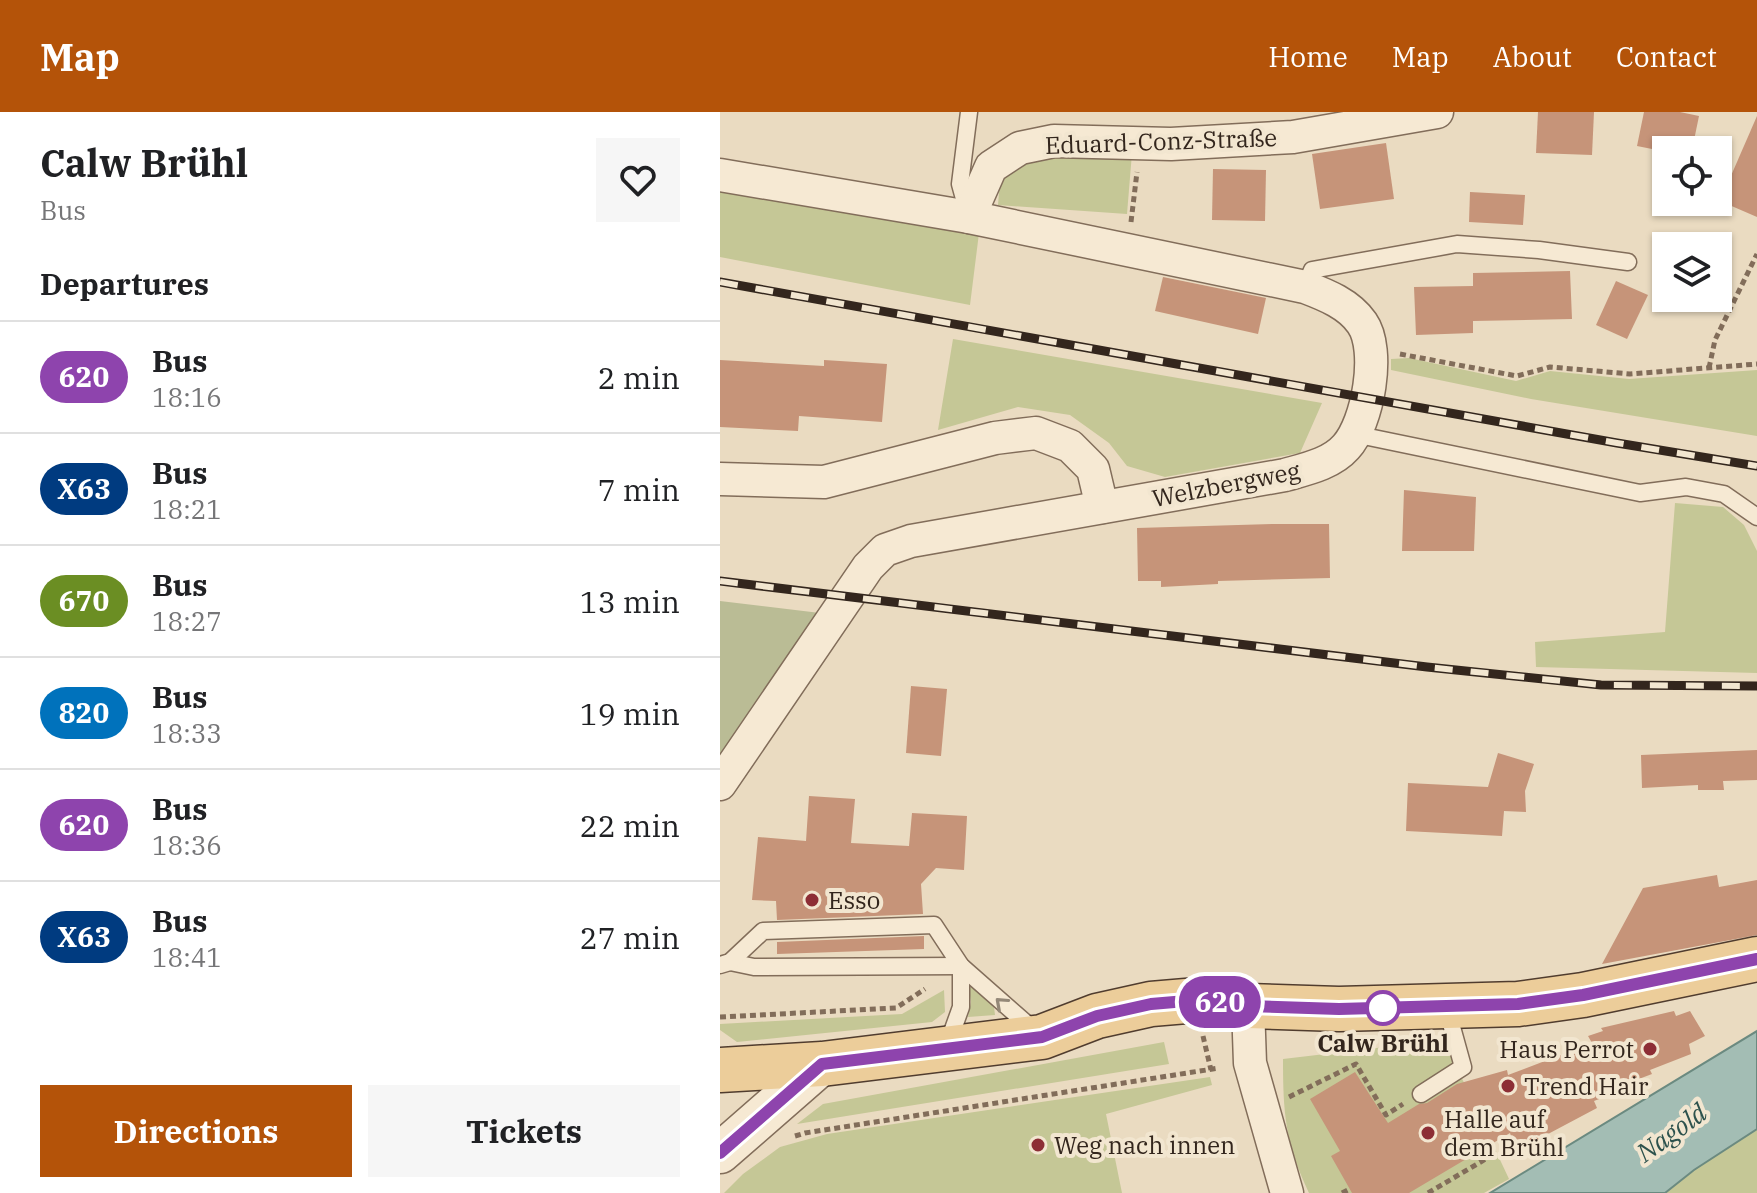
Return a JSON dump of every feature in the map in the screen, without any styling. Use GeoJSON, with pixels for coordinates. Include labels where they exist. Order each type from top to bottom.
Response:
{"type":"FeatureCollection","features":[{"type":"Feature","properties":{"kind":"main road"},"geometry":{"type":"LineString","coordinates":[[720,1070],[822,1064],[1042,1037],[1097,1016],[1151,1004],[1198,1000],[1248,1006],[1339,1009],[1518,1004],[1583,995],[1757,959]]}},
{"type":"Feature","properties":{"kind":"street","name":"Eduard-Conz-Straße"},"geometry":{"type":"LineString","coordinates":[[969,217],[991,167],[1020,148],[1054,141],[1140,143],[1293,137],[1437,112]]}},
{"type":"Feature","properties":{"kind":"street","name":"Welzbergweg"},"geometry":{"type":"LineString","coordinates":[[720,175],[969,217],[1305,287],[1339,302],[1363,324],[1368,338],[1371,374],[1354,434],[1346,447],[1332,458],[1285,475],[911,541],[885,550],[868,567],[720,784]]}},
{"type":"Feature","properties":{"kind":"street"},"geometry":{"type":"LineString","coordinates":[[720,479],[824,482],[995,438],[1036,433],[1070,446],[1093,469],[1102,507]]}},
{"type":"Feature","properties":{"kind":"street"},"geometry":{"type":"LineString","coordinates":[[1248,1006],[1250,1063],[1287,1193]]}},
{"type":"Feature","properties":{"kind":"street"},"geometry":{"type":"LineString","coordinates":[[720,1153],[822,1064]]}},
{"type":"Feature","properties":{"kind":"lane"},"geometry":{"type":"LineString","coordinates":[[969,112],[960,184],[969,217]]}},
{"type":"Feature","properties":{"kind":"lane"},"geometry":{"type":"LineString","coordinates":[[1305,287],[1312,270],[1457,244],[1539,250],[1628,262]]}},
{"type":"Feature","properties":{"kind":"lane"},"geometry":{"type":"LineString","coordinates":[[1354,434],[1640,493],[1686,487],[1724,494],[1757,517]]}},
{"type":"Feature","properties":{"kind":"lane"},"geometry":{"type":"LineString","coordinates":[[725,963],[763,931],[934,925],[961,966],[1042,1037]]}},
{"type":"Feature","properties":{"kind":"lane"},"geometry":{"type":"LineString","coordinates":[[725,963],[754,967],[961,966]]}},
{"type":"Feature","properties":{"kind":"lane"},"geometry":{"type":"LineString","coordinates":[[946,1050],[961,1007],[961,966]]}},
{"type":"Feature","properties":{"kind":"lane"},"geometry":{"type":"LineString","coordinates":[[1421,1094],[1463,1067],[1446,1007]]}},
{"type":"Feature","properties":{"kind":"path"},"geometry":{"type":"LineString","coordinates":[[1130,236],[1140,143]]}},
{"type":"Feature","properties":{"kind":"path"},"geometry":{"type":"LineString","coordinates":[[1709,368],[1715,340],[1757,254]]}},
{"type":"Feature","properties":{"kind":"path"},"geometry":{"type":"LineString","coordinates":[[1400,353],[1517,376],[1550,367],[1630,374],[1757,364]]}},
{"type":"Feature","properties":{"kind":"path"},"geometry":{"type":"LineString","coordinates":[[720,1017],[896,1008],[961,966]]}},
{"type":"Feature","properties":{"kind":"path"},"geometry":{"type":"LineString","coordinates":[[1261,1100],[1283,1099],[1305,1091],[1356,1064],[1386,1115],[1421,1094]]}},
{"type":"Feature","properties":{"kind":"path"},"geometry":{"type":"LineString","coordinates":[[792,1137],[1211,1070]]}},
{"type":"Feature","properties":{"kind":"path"},"geometry":{"type":"LineString","coordinates":[[1428,1193],[1489,1157]]}},
{"type":"Feature","properties":{"kind":"green space"},"geometry":{"type":"Polygon","coordinates":[[[1057,150],[1132,153],[1127,214],[998,205],[1000,181],[1026,160],[1057,150]]]}},
{"type":"Feature","properties":{"kind":"green space"},"geometry":{"type":"Polygon","coordinates":[[[720,191],[979,233],[970,305],[720,257],[720,191]]]}},
{"type":"Feature","properties":{"kind":"green space"},"geometry":{"type":"Polygon","coordinates":[[[953,339],[1322,403],[1300,453],[1165,477],[1127,466],[1109,443],[1070,415],[1018,407],[938,430],[953,339]]]}},
{"type":"Feature","properties":{"kind":"green space"},"geometry":{"type":"Polygon","coordinates":[[[1409,358],[1516,381],[1550,371],[1629,379],[1757,370],[1757,436],[1531,399],[1391,370],[1391,359],[1409,358]]]}},
{"type":"Feature","properties":{"kind":"green space"},"geometry":{"type":"Polygon","coordinates":[[[1675,503],[1723,507],[1744,525],[1757,551],[1757,673],[1536,667],[1535,642],[1665,632],[1675,503]]]}},
{"type":"Feature","properties":{"kind":"green space"},"geometry":{"type":"Polygon","coordinates":[[[720,601],[820,613],[720,756],[720,601]]]}},
{"type":"Feature","properties":{"kind":"green space"},"geometry":{"type":"Polygon","coordinates":[[[972,981],[994,1007],[995,1015],[968,1017],[971,1002],[968,984],[972,981]]]}},
{"type":"Feature","properties":{"kind":"green space"},"geometry":{"type":"Polygon","coordinates":[[[944,990],[945,1012],[932,1022],[737,1042],[720,1030],[720,1024],[902,1014],[944,990]]]}},
{"type":"Feature","properties":{"kind":"green space"},"geometry":{"type":"Polygon","coordinates":[[[1444,1040],[1509,1179],[1484,1193],[1309,1193],[1287,1128],[1283,1059],[1444,1040]]]}},
{"type":"Feature","properties":{"kind":"green space"},"geometry":{"type":"Polygon","coordinates":[[[1164,1042],[1169,1064],[797,1124],[823,1104],[1164,1042]]]}},
{"type":"Feature","properties":{"kind":"green space"},"geometry":{"type":"Polygon","coordinates":[[[1210,1077],[1212,1085],[1106,1114],[1122,1193],[724,1193],[743,1174],[780,1147],[827,1134],[1210,1077]]]}},
{"type":"Feature","properties":{"kind":"green space"},"geometry":{"type":"Polygon","coordinates":[[[1757,1129],[1757,1193],[1665,1193],[1694,1170],[1757,1129]]]}},
{"type":"Feature","properties":{"kind":"water","name":"Nagold"},"geometry":{"type":"Polygon","coordinates":[[[1757,1031],[1757,1129],[1665,1193],[1490,1193],[1757,1031]]]}},
{"type":"Feature","properties":{"kind":"building"},"geometry":{"type":"Polygon","coordinates":[[[1538,112],[1594,112],[1592,155],[1536,153],[1538,112]]]}},
{"type":"Feature","properties":{"kind":"building"},"geometry":{"type":"Polygon","coordinates":[[[1644,112],[1680,112],[1699,116],[1695,136],[1652,136],[1652,149],[1637,146],[1644,112]]]}},
{"type":"Feature","properties":{"kind":"building"},"geometry":{"type":"Polygon","coordinates":[[[1757,116],[1757,217],[1732,206],[1732,173],[1757,116]]]}},
{"type":"Feature","properties":{"kind":"building"},"geometry":{"type":"Polygon","coordinates":[[[1386,143],[1394,199],[1320,209],[1312,154],[1386,143]]]}},
{"type":"Feature","properties":{"kind":"building"},"geometry":{"type":"Polygon","coordinates":[[[1213,169],[1266,170],[1265,221],[1212,220],[1213,169]]]}},
{"type":"Feature","properties":{"kind":"building"},"geometry":{"type":"Polygon","coordinates":[[[1470,192],[1525,195],[1523,225],[1469,222],[1470,192]]]}},
{"type":"Feature","properties":{"kind":"building"},"geometry":{"type":"Polygon","coordinates":[[[1570,271],[1572,319],[1473,321],[1473,333],[1416,335],[1414,287],[1473,286],[1473,273],[1570,271]]]}},
{"type":"Feature","properties":{"kind":"building"},"geometry":{"type":"Polygon","coordinates":[[[1163,277],[1266,298],[1258,334],[1155,311],[1163,277]]]}},
{"type":"Feature","properties":{"kind":"building"},"geometry":{"type":"Polygon","coordinates":[[[1616,281],[1648,295],[1627,339],[1596,325],[1616,281]]]}},
{"type":"Feature","properties":{"kind":"building"},"geometry":{"type":"Polygon","coordinates":[[[720,360],[824,366],[824,360],[887,364],[882,422],[799,416],[798,431],[720,427],[720,360]]]}},
{"type":"Feature","properties":{"kind":"building"},"geometry":{"type":"Polygon","coordinates":[[[1404,490],[1476,497],[1474,551],[1402,551],[1404,490]]]}},
{"type":"Feature","properties":{"kind":"building"},"geometry":{"type":"Polygon","coordinates":[[[1329,524],[1330,578],[1218,581],[1218,584],[1161,587],[1161,581],[1138,581],[1137,528],[1329,524]]]}},
{"type":"Feature","properties":{"kind":"building"},"geometry":{"type":"Polygon","coordinates":[[[911,686],[947,689],[941,756],[906,753],[911,686]]]}},
{"type":"Feature","properties":{"kind":"building"},"geometry":{"type":"Polygon","coordinates":[[[1757,750],[1757,780],[1723,781],[1724,790],[1698,790],[1698,785],[1642,788],[1641,755],[1757,750]]]}},
{"type":"Feature","properties":{"kind":"building"},"geometry":{"type":"Polygon","coordinates":[[[1498,753],[1534,764],[1525,791],[1526,812],[1504,811],[1502,836],[1406,831],[1408,783],[1488,787],[1498,753]]]}},
{"type":"Feature","properties":{"kind":"building"},"geometry":{"type":"Polygon","coordinates":[[[809,796],[855,799],[851,843],[909,846],[912,813],[967,816],[964,870],[936,868],[921,884],[923,914],[777,920],[776,901],[752,900],[758,837],[806,841],[809,796]]]}},
{"type":"Feature","properties":{"kind":"building"},"geometry":{"type":"Polygon","coordinates":[[[1717,875],[1719,887],[1757,880],[1757,935],[1602,964],[1643,888],[1717,875]]]}},
{"type":"Feature","properties":{"kind":"building"},"geometry":{"type":"Polygon","coordinates":[[[924,936],[924,949],[777,954],[777,942],[924,936]]]}},
{"type":"Feature","properties":{"kind":"building"},"geometry":{"type":"Polygon","coordinates":[[[1674,1011],[1676,1016],[1690,1011],[1705,1036],[1689,1044],[1691,1054],[1650,1070],[1652,1074],[1623,1085],[1625,1089],[1594,1101],[1597,1108],[1516,1151],[1510,1133],[1409,1193],[1352,1193],[1331,1156],[1340,1151],[1310,1099],[1355,1072],[1388,1123],[1457,1084],[1507,1070],[1508,1075],[1592,1043],[1588,1036],[1603,1031],[1601,1028],[1674,1011]]]}},
{"type":"Feature","properties":{"kind":"railway"},"geometry":{"type":"LineString","coordinates":[[720,282],[1757,466]]}},
{"type":"Feature","properties":{"kind":"railway"},"geometry":{"type":"LineString","coordinates":[[720,581],[1427,667],[1601,685],[1757,686]]}},
{"type":"Feature","properties":{"kind":"bus line","name":"620"},"geometry":{"type":"LineString","coordinates":[[720,1153],[822,1064],[1042,1037],[1097,1016],[1151,1004],[1198,1000],[1248,1006],[1339,1009],[1518,1004],[1583,995],[1757,959]]}},
{"type":"Feature","properties":{"kind":"place","name":"Esso"},"geometry":{"type":"Point","coordinates":[812,900]}},
{"type":"Feature","properties":{"kind":"place","name":"Calw Brühl"},"geometry":{"type":"Point","coordinates":[1383,1008]}},
{"type":"Feature","properties":{"kind":"place","name":"Haus Perrot"},"geometry":{"type":"Point","coordinates":[1650,1049]}},
{"type":"Feature","properties":{"kind":"place","name":"Trend Hair"},"geometry":{"type":"Point","coordinates":[1508,1086]}},
{"type":"Feature","properties":{"kind":"place","name":"Halle auf dem Brühl"},"geometry":{"type":"Point","coordinates":[1428,1133]}},
{"type":"Feature","properties":{"kind":"place","name":"Weg nach innen"},"geometry":{"type":"Point","coordinates":[1038,1145]}}]}
